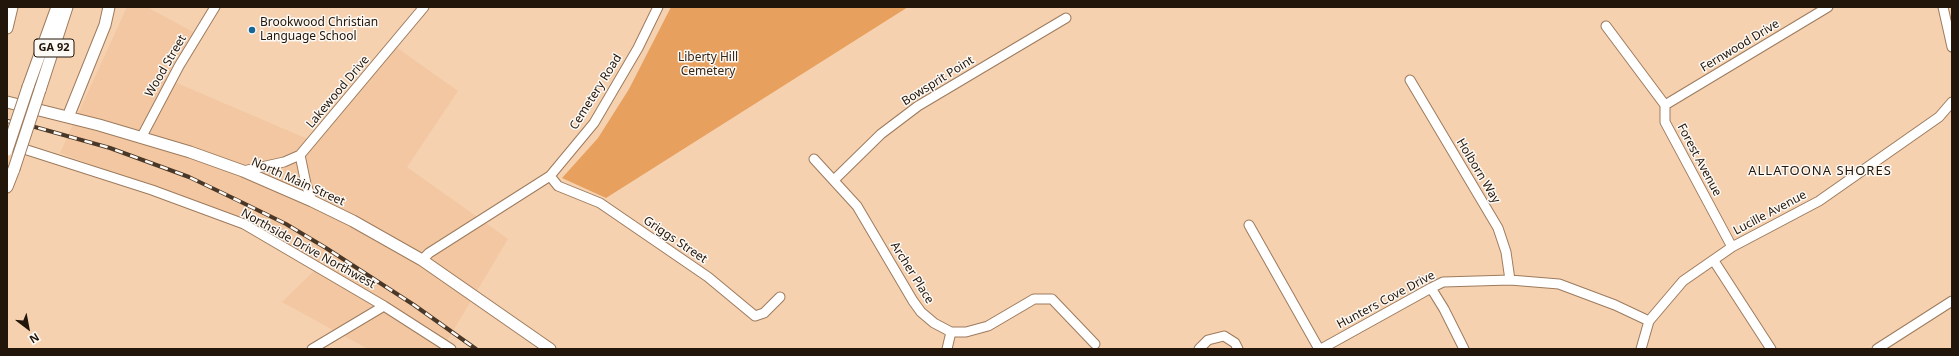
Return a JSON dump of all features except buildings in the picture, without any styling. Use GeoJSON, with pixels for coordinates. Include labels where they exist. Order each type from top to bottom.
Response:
{"type":"FeatureCollection","features":[{"type":"Feature","properties":{"kind":"main road"},"geometry":{"type":"LineString","coordinates":[[7,28],[12,7]]}},
{"type":"Feature","properties":{"kind":"main road","name":"GA 92"},"geometry":{"type":"LineString","coordinates":[[7,150],[57,7]]}},
{"type":"Feature","properties":{"kind":"main road","name":"GA 92"},"geometry":{"type":"LineString","coordinates":[[7,187],[67,7]]}},
{"type":"Feature","properties":{"kind":"main road"},"geometry":{"type":"LineString","coordinates":[[68,117],[105,25],[109,7]]}},
{"type":"Feature","properties":{"kind":"main road","name":"North Main Street"},"geometry":{"type":"LineString","coordinates":[[7,102],[68,117],[190,152],[243,171],[312,201],[353,221],[422,260],[550,349]]}},
{"type":"Feature","properties":{"kind":"street","name":"Wood Street"},"geometry":{"type":"LineString","coordinates":[[141,138],[179,66],[215,7]]}},
{"type":"Feature","properties":{"kind":"street","name":"Lakewood Drive"},"geometry":{"type":"LineString","coordinates":[[243,171],[284,162],[300,155],[424,7]]}},
{"type":"Feature","properties":{"kind":"street","name":"Cemetery Road"},"geometry":{"type":"LineString","coordinates":[[422,260],[429,253],[550,176],[594,123],[638,48],[658,7]]}},
{"type":"Feature","properties":{"kind":"street","name":"Fernwood Drive"},"geometry":{"type":"LineString","coordinates":[[1666,105],[1828,7]]}},
{"type":"Feature","properties":{"kind":"street"},"geometry":{"type":"LineString","coordinates":[[1943,7],[1952,47]]}},
{"type":"Feature","properties":{"kind":"street","name":"Bowsprit Point"},"geometry":{"type":"LineString","coordinates":[[834,180],[881,134],[918,106],[1066,18]]}},
{"type":"Feature","properties":{"kind":"street"},"geometry":{"type":"LineString","coordinates":[[1606,26],[1666,105]]}},
{"type":"Feature","properties":{"kind":"street","name":"Holborn Way"},"geometry":{"type":"LineString","coordinates":[[1410,80],[1498,228],[1506,252],[1510,280]]}},
{"type":"Feature","properties":{"kind":"street","name":"Lucille Avenue"},"geometry":{"type":"LineString","coordinates":[[1641,349],[1649,321],[1683,280],[1714,261],[1732,247],[1819,201],[1939,117],[1952,102]]}},
{"type":"Feature","properties":{"kind":"street","name":"Forest Avenue"},"geometry":{"type":"LineString","coordinates":[[1666,105],[1665,122],[1732,247]]}},
{"type":"Feature","properties":{"kind":"street","name":"Northside Drive Northwest"},"geometry":{"type":"LineString","coordinates":[[7,146],[24,149],[152,190],[244,224],[384,306],[451,349]]}},
{"type":"Feature","properties":{"kind":"street"},"geometry":{"type":"LineString","coordinates":[[300,155],[306,184],[312,201]]}},
{"type":"Feature","properties":{"kind":"street","name":"Archer Place"},"geometry":{"type":"LineString","coordinates":[[814,159],[857,206],[921,312],[934,323],[951,332]]}},
{"type":"Feature","properties":{"kind":"street","name":"Griggs Street"},"geometry":{"type":"LineString","coordinates":[[550,176],[558,186],[606,207],[708,277],[755,316],[764,313],[780,297]]}},
{"type":"Feature","properties":{"kind":"street"},"geometry":{"type":"LineString","coordinates":[[1249,225],[1320,349]]}},
{"type":"Feature","properties":{"kind":"street"},"geometry":{"type":"LineString","coordinates":[[1714,261],[1771,349]]}},
{"type":"Feature","properties":{"kind":"street","name":"Hunters Cove Drive"},"geometry":{"type":"LineString","coordinates":[[1320,349],[1443,282],[1510,280],[1559,284],[1615,305],[1649,321]]}},
{"type":"Feature","properties":{"kind":"street"},"geometry":{"type":"LineString","coordinates":[[1431,288],[1444,309],[1464,349]]}},
{"type":"Feature","properties":{"kind":"street"},"geometry":{"type":"LineString","coordinates":[[946,349],[951,332],[966,332],[988,326],[1034,299],[1052,299],[1095,344]]}},
{"type":"Feature","properties":{"kind":"street"},"geometry":{"type":"LineString","coordinates":[[1877,349],[1952,301]]}},
{"type":"Feature","properties":{"kind":"street"},"geometry":{"type":"LineString","coordinates":[[312,349],[384,306]]}},
{"type":"Feature","properties":{"kind":"street"},"geometry":{"type":"LineString","coordinates":[[1199,349],[1208,340],[1224,336],[1235,344],[1238,349]]}},
{"type":"Feature","properties":{"kind":"shaded area"},"geometry":{"type":"Polygon","coordinates":[[[127,7],[147,7],[193,32],[165,78],[317,143],[396,47],[458,91],[407,167],[508,239],[442,349],[368,349],[282,302],[320,265],[144,184],[60,153],[127,7]]]}},
{"type":"Feature","properties":{"kind":"green space","name":"Liberty Hill Cemetery"},"geometry":{"type":"Polygon","coordinates":[[[671,7],[908,7],[606,198],[562,178],[598,138],[629,89],[671,7]]]}},
{"type":"Feature","properties":{"kind":"railway"},"geometry":{"type":"LineString","coordinates":[[7,121],[35,127],[110,148],[189,177],[237,200],[286,224],[326,248],[414,305],[476,349]]}},
{"type":"Feature","properties":{"kind":"place","name":"Brookwood Christian Language School"},"geometry":{"type":"Point","coordinates":[252,30]}},
{"type":"Feature","properties":{"kind":"district","name":"ALLATOONA SHORES"},"geometry":{"type":"Point","coordinates":[1820,171]}}]}
